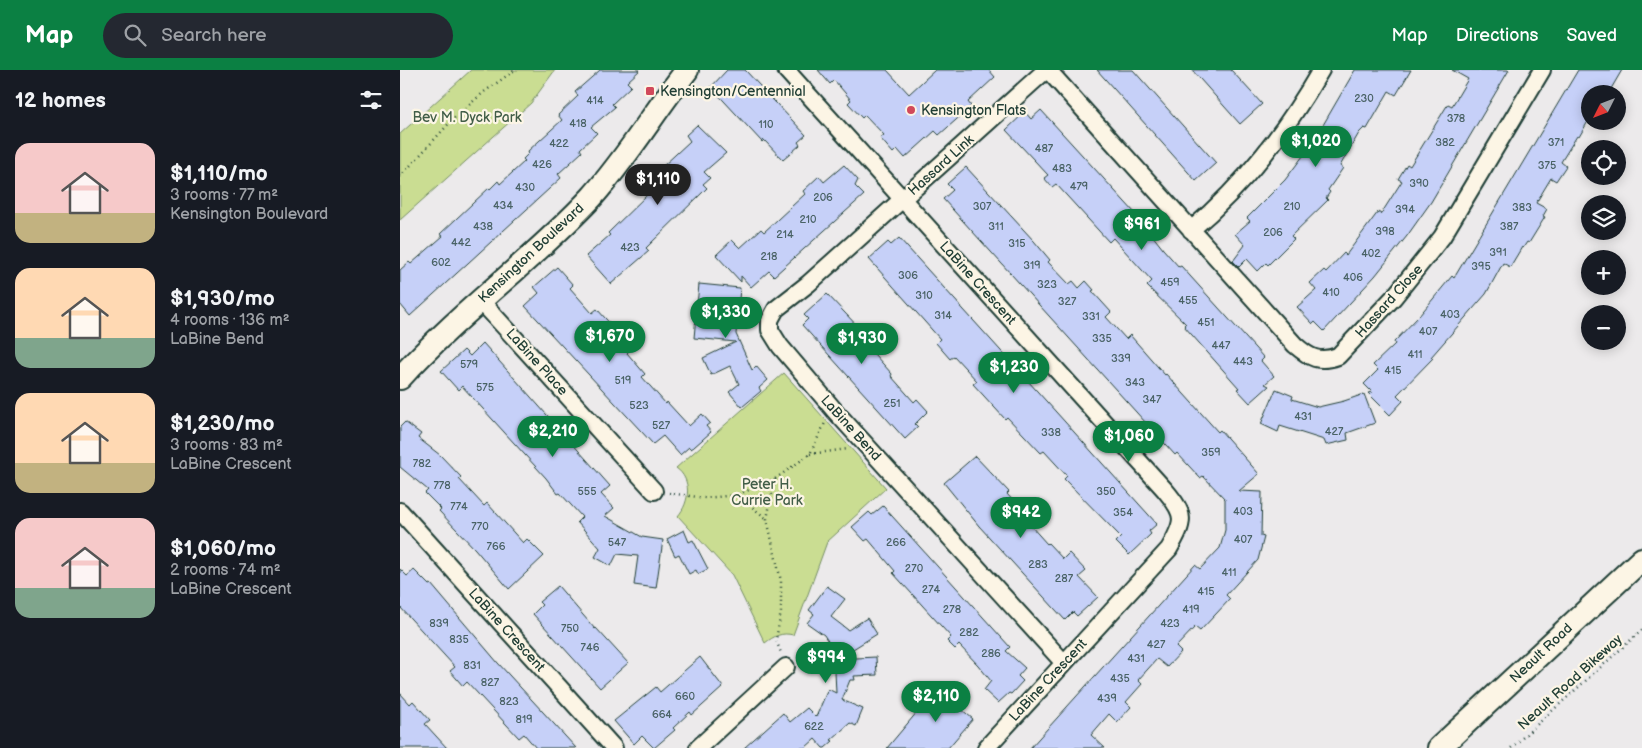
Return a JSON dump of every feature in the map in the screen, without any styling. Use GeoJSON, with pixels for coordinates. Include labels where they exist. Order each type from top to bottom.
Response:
{"type":"FeatureCollection","features":[{"type":"Feature","properties":{"kind":"main road","name":"Kensington Boulevard"},"geometry":{"type":"LineString","coordinates":[[400,378],[421,355],[592,197],[634,144],[687,70]]}},
{"type":"Feature","properties":{"kind":"main road","name":"Neault Road"},"geometry":{"type":"LineString","coordinates":[[1439,748],[1642,559]]}},
{"type":"Feature","properties":{"kind":"street","name":"LaBine Crescent"},"geometry":{"type":"LineString","coordinates":[[786,70],[1165,490],[1178,505],[1182,516],[1180,529],[1168,549],[986,748]]}},
{"type":"Feature","properties":{"kind":"street","name":"Hassard Link"},"geometry":{"type":"LineString","coordinates":[[902,199],[1047,70]]}},
{"type":"Feature","properties":{"kind":"street","name":"Hassard Close"},"geometry":{"type":"LineString","coordinates":[[1047,70],[1296,345],[1308,356],[1319,360],[1328,360],[1338,356],[1400,290],[1442,237],[1542,70]]}},
{"type":"Feature","properties":{"kind":"street"},"geometry":{"type":"LineString","coordinates":[[1191,230],[1210,214],[1265,156],[1285,129],[1321,70]]}},
{"type":"Feature","properties":{"kind":"street","name":"LaBine Bend"},"geometry":{"type":"LineString","coordinates":[[902,199],[808,284],[776,309],[770,320],[770,330],[780,346],[835,411],[1064,663]]}},
{"type":"Feature","properties":{"kind":"street","name":"LaBine Place"},"geometry":{"type":"LineString","coordinates":[[480,300],[654,491]]}},
{"type":"Feature","properties":{"kind":"street","name":"LaBine Crescent"},"geometry":{"type":"LineString","coordinates":[[400,511],[614,748]]}},
{"type":"Feature","properties":{"kind":"street"},"geometry":{"type":"LineString","coordinates":[[698,748],[786,668]]}},
{"type":"Feature","properties":{"kind":"path"},"geometry":{"type":"LineString","coordinates":[[400,177],[454,118],[484,92],[515,70]]}},
{"type":"Feature","properties":{"kind":"path"},"geometry":{"type":"LineString","coordinates":[[810,454],[826,419]]}},
{"type":"Feature","properties":{"kind":"path"},"geometry":{"type":"LineString","coordinates":[[686,496],[705,498],[736,495],[775,478],[810,454],[852,448]]}},
{"type":"Feature","properties":{"kind":"path"},"geometry":{"type":"LineString","coordinates":[[775,478],[767,519],[781,581],[781,612],[776,640]]}},
{"type":"Feature","properties":{"kind":"path"},"geometry":{"type":"LineString","coordinates":[[736,495],[767,519]]}},
{"type":"Feature","properties":{"kind":"path","name":"Neault Road Bikeway"},"geometry":{"type":"LineString","coordinates":[[1510,748],[1642,630]]}},
{"type":"Feature","properties":{"kind":"green space","name":"Bev M. Dyck Park"},"geometry":{"type":"Polygon","coordinates":[[[471,70],[555,70],[531,103],[400,220],[400,134],[471,70]]]}},
{"type":"Feature","properties":{"kind":"green space","name":"Peter H. Currie Park"},"geometry":{"type":"Polygon","coordinates":[[[784,373],[886,488],[827,542],[793,635],[778,635],[765,643],[732,575],[678,516],[687,498],[687,484],[685,478],[676,468],[784,373]]]}},
{"type":"Feature","properties":{"kind":"building"},"geometry":{"type":"Polygon","coordinates":[[[600,70],[640,70],[627,82],[631,86],[612,104],[615,107],[591,127],[597,133],[580,149],[582,152],[558,174],[561,178],[410,316],[400,304],[400,270],[409,262],[411,264],[443,236],[440,234],[489,188],[498,181],[500,184],[525,161],[523,159],[529,153],[528,151],[562,120],[558,115],[578,96],[575,92],[600,70]]]}},
{"type":"Feature","properties":{"kind":"building"},"geometry":{"type":"Polygon","coordinates":[[[727,70],[745,70],[806,135],[798,142],[800,145],[783,160],[764,140],[762,142],[711,87],[727,70]]]}},
{"type":"Feature","properties":{"kind":"building","name":"Kensington Flats"},"geometry":{"type":"Polygon","coordinates":[[[818,70],[887,70],[909,94],[935,70],[989,70],[995,77],[968,102],[971,106],[956,120],[939,135],[935,131],[905,158],[897,149],[893,153],[880,138],[884,135],[865,115],[862,118],[848,103],[851,100],[834,80],[830,84],[818,70]]]}},
{"type":"Feature","properties":{"kind":"building"},"geometry":{"type":"Polygon","coordinates":[[[1097,70],[1133,70],[1216,163],[1196,181],[1097,70]]]}},
{"type":"Feature","properties":{"kind":"building"},"geometry":{"type":"Polygon","coordinates":[[[1192,70],[1231,70],[1262,104],[1240,124],[1192,70]]]}},
{"type":"Feature","properties":{"kind":"building"},"geometry":{"type":"Polygon","coordinates":[[[1355,70],[1411,70],[1396,95],[1389,91],[1367,129],[1364,128],[1359,133],[1340,166],[1343,168],[1328,190],[1330,192],[1326,198],[1328,200],[1291,236],[1294,239],[1268,265],[1266,263],[1258,271],[1247,259],[1239,267],[1233,261],[1245,245],[1235,234],[1250,221],[1247,218],[1285,180],[1312,144],[1355,70]]]}},
{"type":"Feature","properties":{"kind":"building"},"geometry":{"type":"Polygon","coordinates":[[[1452,70],[1509,70],[1431,202],[1407,236],[1375,276],[1324,331],[1315,322],[1313,324],[1297,307],[1316,290],[1310,283],[1324,270],[1326,272],[1344,253],[1346,255],[1378,212],[1381,214],[1402,181],[1398,179],[1407,164],[1410,166],[1448,104],[1452,106],[1468,79],[1452,70]]]}},
{"type":"Feature","properties":{"kind":"building"},"geometry":{"type":"Polygon","coordinates":[[[1578,70],[1622,70],[1613,85],[1581,85],[1581,130],[1583,130],[1579,137],[1577,136],[1561,162],[1566,166],[1556,181],[1551,178],[1536,203],[1547,209],[1543,216],[1545,217],[1529,243],[1527,242],[1522,247],[1510,267],[1503,263],[1486,294],[1431,357],[1433,358],[1397,395],[1403,401],[1390,415],[1368,393],[1372,392],[1364,384],[1378,370],[1373,365],[1395,344],[1394,342],[1419,316],[1452,276],[1454,278],[1578,70]]]}},
{"type":"Feature","properties":{"kind":"building"},"geometry":{"type":"Polygon","coordinates":[[[1041,110],[1135,213],[1179,267],[1181,266],[1264,358],[1261,361],[1274,376],[1265,384],[1269,386],[1250,403],[1184,326],[1186,324],[1147,286],[1152,281],[1113,238],[1109,242],[1056,184],[1052,187],[1044,178],[1048,175],[1006,130],[1025,112],[1031,119],[1041,110]]]}},
{"type":"Feature","properties":{"kind":"building"},"geometry":{"type":"Polygon","coordinates":[[[697,125],[726,153],[704,172],[710,178],[703,184],[707,188],[646,248],[649,251],[611,284],[586,256],[610,235],[608,233],[651,191],[647,186],[665,170],[662,167],[690,141],[686,135],[697,125]]]}},
{"type":"Feature","properties":{"kind":"building"},"geometry":{"type":"Polygon","coordinates":[[[844,165],[858,180],[855,186],[864,195],[774,276],[769,271],[751,287],[741,276],[741,282],[716,255],[732,240],[740,248],[761,229],[764,232],[805,194],[803,191],[819,176],[824,182],[844,165]]]}},
{"type":"Feature","properties":{"kind":"building"},"geometry":{"type":"Polygon","coordinates":[[[966,167],[1034,241],[1050,260],[1048,262],[1069,284],[1073,281],[1079,288],[1086,281],[1094,290],[1092,291],[1111,312],[1106,317],[1126,339],[1130,335],[1165,375],[1218,432],[1220,430],[1259,474],[1239,491],[1262,492],[1261,536],[1264,537],[1258,560],[1226,595],[1230,599],[1200,631],[1195,627],[1176,647],[1181,652],[1167,667],[1157,659],[1138,680],[1142,684],[1126,702],[1131,707],[1117,722],[1109,714],[1091,735],[1105,748],[1030,748],[1195,565],[1200,569],[1220,548],[1225,530],[1225,499],[1203,476],[1200,478],[1177,453],[1175,455],[943,199],[953,190],[947,184],[966,167]]]}},
{"type":"Feature","properties":{"kind":"building"},"geometry":{"type":"Polygon","coordinates":[[[899,238],[1157,524],[1149,531],[1151,534],[1129,555],[1116,542],[1121,537],[1064,479],[1067,476],[1044,451],[1041,453],[1007,417],[1005,419],[973,384],[977,381],[954,356],[950,359],[936,343],[940,339],[869,259],[888,242],[891,245],[899,238]]]}},
{"type":"Feature","properties":{"kind":"building"},"geometry":{"type":"Polygon","coordinates":[[[557,267],[573,285],[570,288],[592,313],[597,309],[614,328],[611,330],[630,350],[627,353],[645,374],[642,377],[666,404],[667,402],[689,426],[702,414],[710,423],[706,426],[711,432],[694,447],[691,449],[689,447],[680,455],[663,436],[653,444],[525,306],[539,293],[534,287],[557,267]]]}},
{"type":"Feature","properties":{"kind":"building"},"geometry":{"type":"Polygon","coordinates":[[[699,284],[740,288],[736,334],[752,370],[756,366],[768,380],[759,388],[761,391],[742,407],[729,392],[739,384],[730,366],[711,375],[703,358],[736,342],[694,338],[699,284]]]}},
{"type":"Feature","properties":{"kind":"building"},"geometry":{"type":"Polygon","coordinates":[[[827,294],[862,331],[857,335],[892,374],[891,376],[914,402],[917,399],[928,411],[915,424],[918,427],[905,439],[802,325],[808,319],[804,315],[827,294]]]}},
{"type":"Feature","properties":{"kind":"building"},"geometry":{"type":"Polygon","coordinates":[[[483,343],[610,486],[601,494],[614,508],[605,516],[642,537],[663,540],[656,588],[634,585],[638,556],[617,554],[611,566],[595,557],[600,548],[577,522],[582,517],[560,493],[558,494],[546,478],[462,386],[458,390],[441,371],[464,350],[470,356],[483,343]]]}},
{"type":"Feature","properties":{"kind":"building"},"geometry":{"type":"Polygon","coordinates":[[[1276,389],[1293,396],[1292,399],[1318,407],[1364,394],[1375,423],[1347,433],[1348,440],[1326,445],[1324,440],[1280,426],[1278,432],[1261,424],[1276,389]]]}},
{"type":"Feature","properties":{"kind":"building"},"geometry":{"type":"Polygon","coordinates":[[[405,422],[421,434],[418,438],[440,455],[461,477],[459,479],[484,506],[487,503],[523,543],[527,539],[544,556],[509,589],[439,511],[441,509],[425,493],[428,490],[400,467],[400,427],[405,422]]]}},
{"type":"Feature","properties":{"kind":"building"},"geometry":{"type":"Polygon","coordinates":[[[975,456],[1009,492],[1007,494],[1025,514],[1022,516],[1047,544],[1063,559],[1069,553],[1086,571],[1079,577],[1098,597],[1077,616],[1073,612],[1065,620],[979,526],[944,483],[975,456]]]}},
{"type":"Feature","properties":{"kind":"building"},"geometry":{"type":"Polygon","coordinates":[[[883,506],[1010,647],[1006,651],[1025,668],[1018,676],[1023,681],[1011,694],[1009,693],[998,703],[984,690],[991,681],[978,665],[959,645],[955,649],[947,641],[951,637],[893,573],[895,571],[868,539],[865,541],[852,527],[869,512],[872,515],[883,506]]]}},
{"type":"Feature","properties":{"kind":"building"},"geometry":{"type":"Polygon","coordinates":[[[684,530],[689,542],[693,540],[708,569],[698,574],[696,570],[689,574],[679,554],[675,556],[667,539],[684,530]]]}},
{"type":"Feature","properties":{"kind":"building"},"geometry":{"type":"Polygon","coordinates":[[[400,569],[407,576],[414,570],[429,585],[431,584],[498,663],[576,748],[536,748],[524,734],[519,738],[467,682],[463,686],[450,671],[455,667],[400,607],[400,569]]]}},
{"type":"Feature","properties":{"kind":"building"},"geometry":{"type":"Polygon","coordinates":[[[558,586],[595,629],[628,663],[600,688],[533,614],[542,605],[539,602],[558,586]]]}},
{"type":"Feature","properties":{"kind":"building"},"geometry":{"type":"Polygon","coordinates":[[[827,586],[845,599],[831,617],[848,630],[867,618],[877,634],[837,659],[876,657],[877,675],[854,676],[855,680],[850,680],[842,700],[863,709],[856,726],[850,723],[825,748],[815,739],[805,748],[744,748],[783,713],[790,722],[807,708],[816,717],[828,689],[836,693],[834,651],[824,635],[807,623],[814,614],[809,610],[827,586]]]}},
{"type":"Feature","properties":{"kind":"building"},"geometry":{"type":"Polygon","coordinates":[[[700,657],[723,687],[692,715],[690,712],[673,728],[675,730],[654,748],[642,736],[634,744],[614,721],[656,687],[660,692],[700,657]]]}},
{"type":"Feature","properties":{"kind":"building"},"geometry":{"type":"Polygon","coordinates":[[[950,682],[967,698],[962,704],[964,706],[961,709],[973,719],[948,748],[887,748],[923,705],[926,708],[950,682]]]}},
{"type":"Feature","properties":{"kind":"building"},"geometry":{"type":"Polygon","coordinates":[[[400,693],[410,704],[413,701],[430,720],[425,724],[447,748],[400,748],[400,693]]]}},
{"type":"Feature","properties":{"kind":"place","name":"Kensington/Centennial"},"geometry":{"type":"Point","coordinates":[650,91]}},
{"type":"Feature","properties":{"kind":"place","name":"Kensington Flats"},"geometry":{"type":"Point","coordinates":[911,110]}}]}
